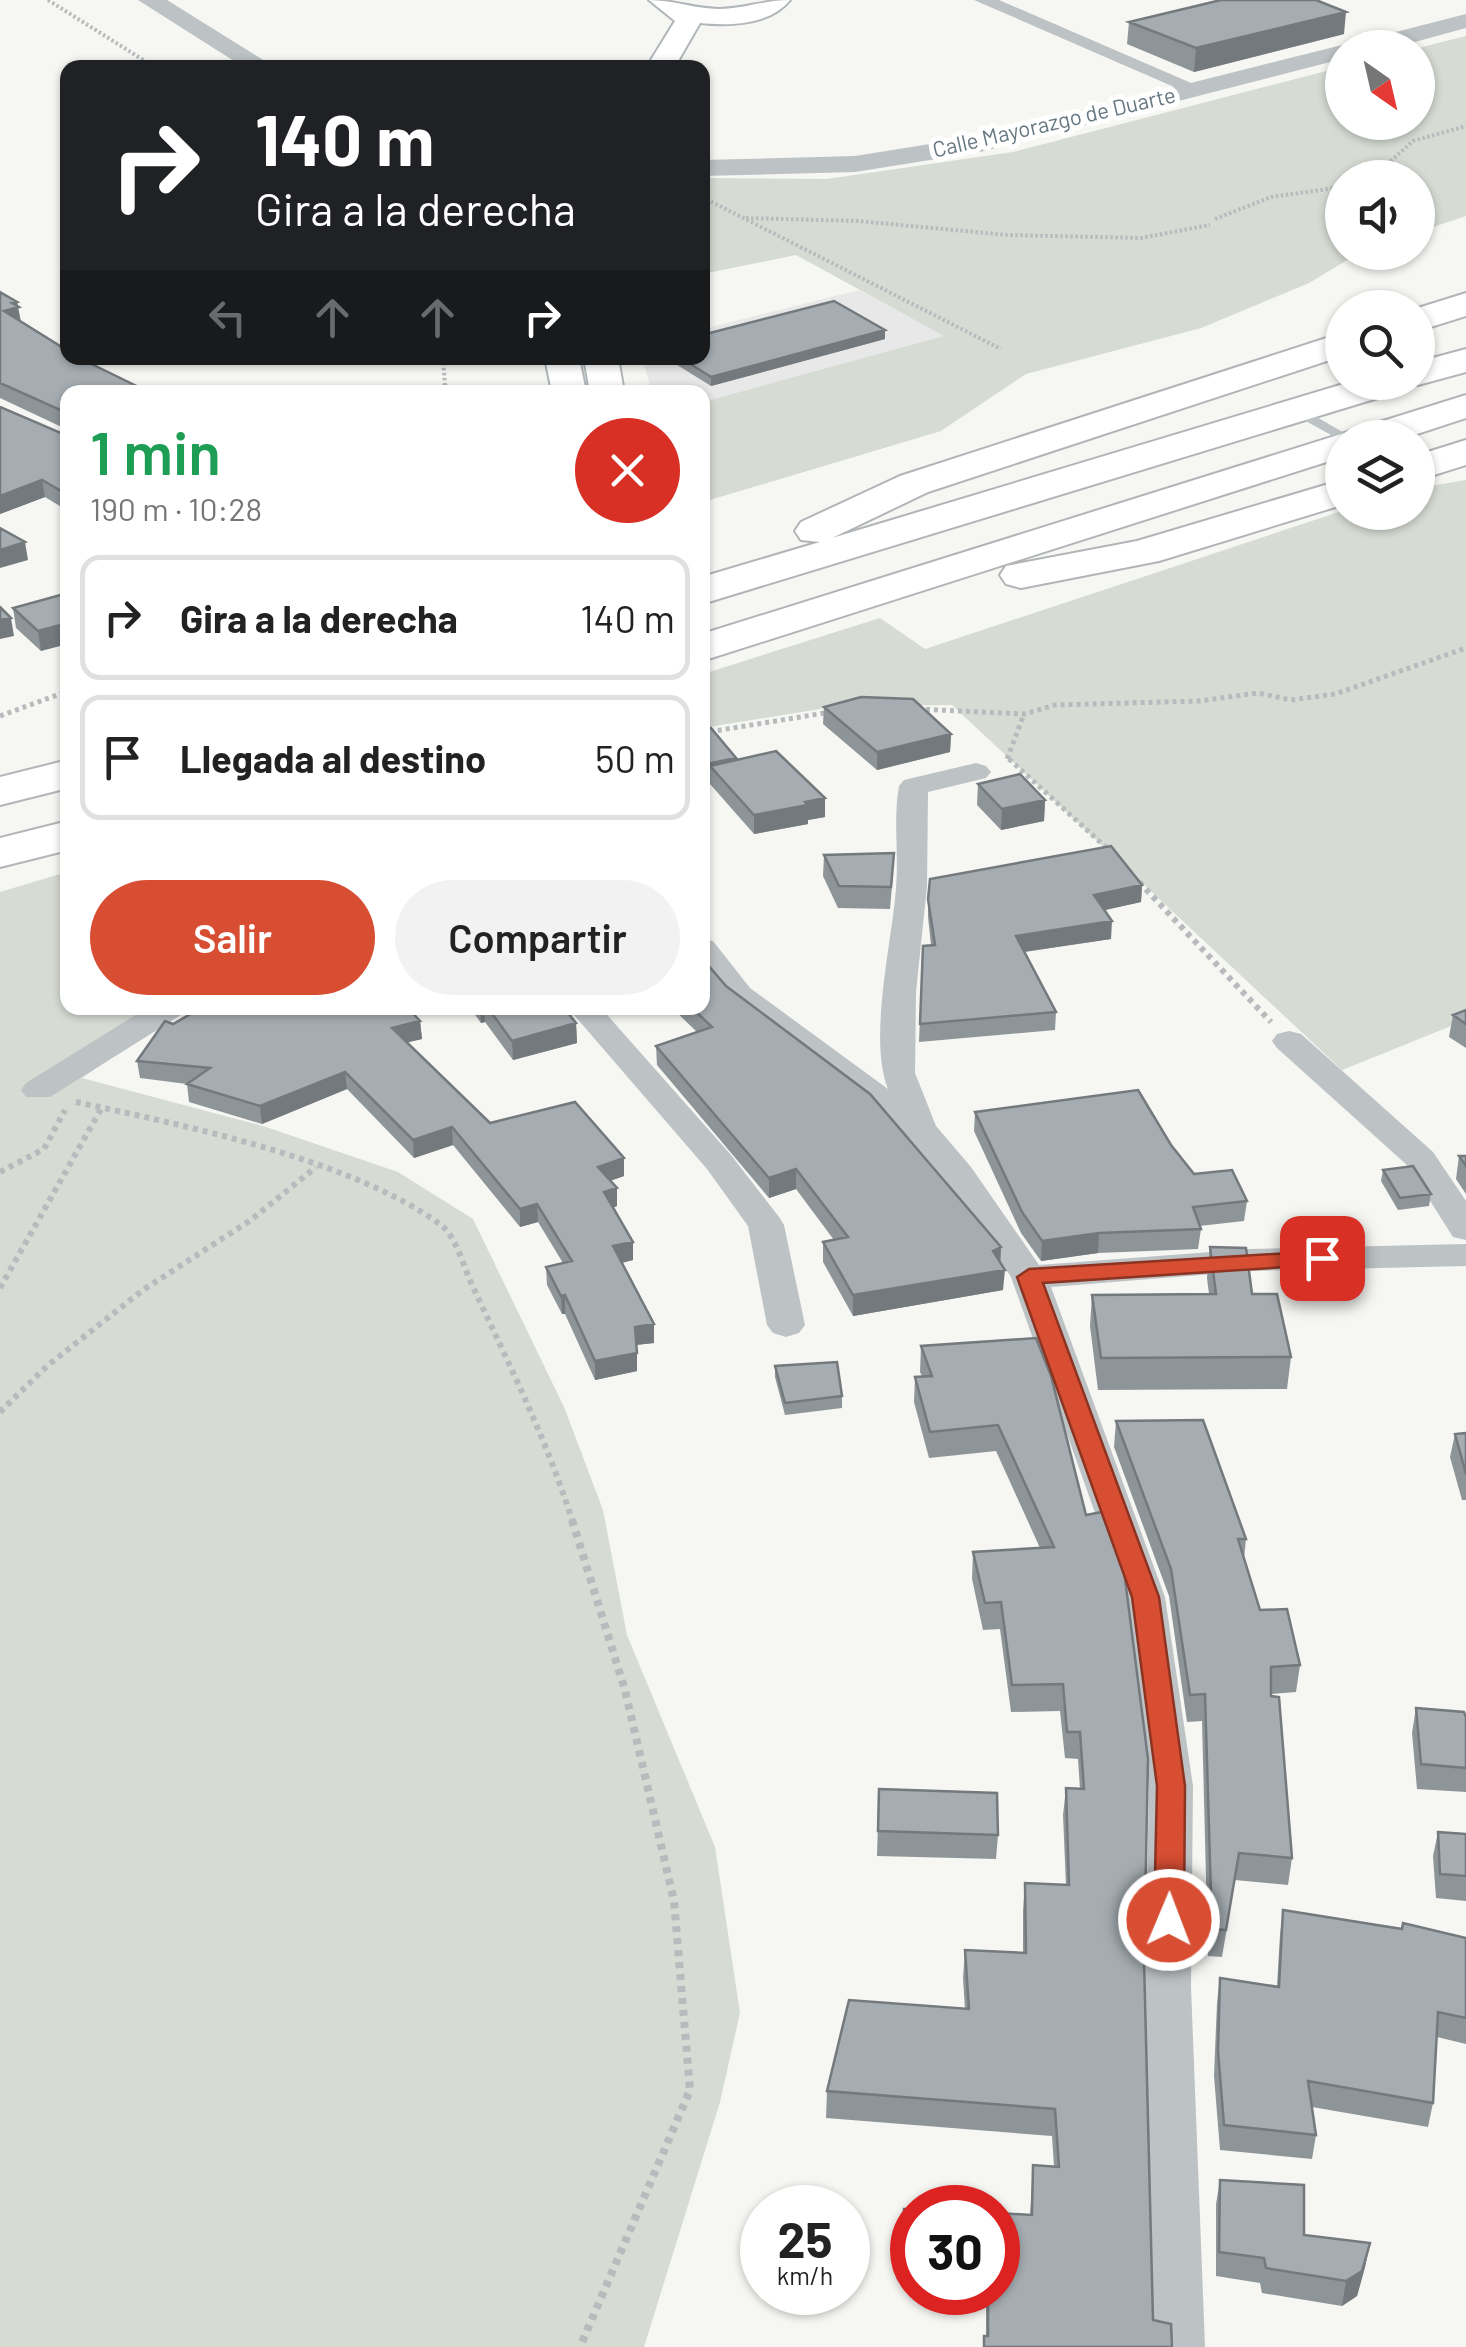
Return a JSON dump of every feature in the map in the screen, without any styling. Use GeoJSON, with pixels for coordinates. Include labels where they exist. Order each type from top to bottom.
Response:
{"type":"FeatureCollection","features":[{"type":"Feature","properties":{"kind":"highway"},"geometry":{"type":"LineString","coordinates":[[1435,314],[1466,304]]}},
{"type":"Feature","properties":{"kind":"highway"},"geometry":{"type":"LineString","coordinates":[[1435,326],[1466,317]]}},
{"type":"Feature","properties":{"kind":"highway"},"geometry":{"type":"LineString","coordinates":[[743,579],[774,549],[914,484],[1325,350]]}},
{"type":"Feature","properties":{"kind":"highway"},"geometry":{"type":"LineString","coordinates":[[1099,424],[1325,357]]}},
{"type":"Feature","properties":{"kind":"highway"},"geometry":{"type":"LineString","coordinates":[[1435,369],[1466,360]]}},
{"type":"Feature","properties":{"kind":"highway"},"geometry":{"type":"LineString","coordinates":[[710,589],[1333,400]]}},
{"type":"Feature","properties":{"kind":"highway"},"geometry":{"type":"LineString","coordinates":[[1421,420],[1466,406]]}},
{"type":"Feature","properties":{"kind":"highway"},"geometry":{"type":"LineString","coordinates":[[710,645],[1325,449]]}},
{"type":"Feature","properties":{"kind":"highway"},"geometry":{"type":"LineString","coordinates":[[1435,464],[1466,452]]}},
{"type":"Feature","properties":{"kind":"highway"},"geometry":{"type":"LineString","coordinates":[[1435,467],[1466,461]]}},
{"type":"Feature","properties":{"kind":"highway"},"geometry":{"type":"LineString","coordinates":[[710,645],[851,617],[975,584],[1144,552],[1325,499]]}},
{"type":"Feature","properties":{"kind":"highway"},"geometry":{"type":"LineString","coordinates":[[0,791],[60,776]]}},
{"type":"Feature","properties":{"kind":"highway"},"geometry":{"type":"LineString","coordinates":[[0,853],[60,836]]}},
{"type":"Feature","properties":{"kind":"main road"},"geometry":{"type":"LineString","coordinates":[[674,6],[727,15],[764,9],[777,0]]}},
{"type":"Feature","properties":{"kind":"main road"},"geometry":{"type":"LineString","coordinates":[[665,60],[688,21],[674,6]]}},
{"type":"Feature","properties":{"kind":"main road"},"geometry":{"type":"LineString","coordinates":[[702,51],[727,15]]}},
{"type":"Feature","properties":{"kind":"street"},"geometry":{"type":"LineString","coordinates":[[983,0],[1195,89]]}},
{"type":"Feature","properties":{"kind":"street"},"geometry":{"type":"LineString","coordinates":[[154,1],[251,60]]}},
{"type":"Feature","properties":{"kind":"street"},"geometry":{"type":"LineString","coordinates":[[1433,30],[1466,22]]}},
{"type":"Feature","properties":{"kind":"street","name":"Calle Mayorazgo de Duarte"},"geometry":{"type":"LineString","coordinates":[[710,168],[855,164],[944,150],[1325,56]]}},
{"type":"Feature","properties":{"kind":"street"},"geometry":{"type":"LineString","coordinates":[[922,1132],[898,1074],[900,992],[912,886],[914,786],[976,772]]}},
{"type":"Feature","properties":{"kind":"street"},"geometry":{"type":"LineString","coordinates":[[710,958],[740,995],[922,1132],[959,1174],[1029,1277],[1145,1597],[1171,1786],[1169,2007],[1180,2347]]}},
{"type":"Feature","properties":{"kind":"street"},"geometry":{"type":"LineString","coordinates":[[38,1090],[157,1015]]}},
{"type":"Feature","properties":{"kind":"street"},"geometry":{"type":"LineString","coordinates":[[590,1015],[719,1162],[766,1225],[786,1325]]}},
{"type":"Feature","properties":{"kind":"street"},"geometry":{"type":"LineString","coordinates":[[1289,1042],[1420,1160],[1466,1229]]}},
{"type":"Feature","properties":{"kind":"street"},"geometry":{"type":"LineString","coordinates":[[1029,1277],[1251,1260],[1466,1255]]}},
{"type":"Feature","properties":{"kind":"lane"},"geometry":{"type":"LineString","coordinates":[[1297,411],[1325,426]]}},
{"type":"Feature","properties":{"kind":"path"},"geometry":{"type":"LineString","coordinates":[[48,0],[143,60]]}},
{"type":"Feature","properties":{"kind":"path"},"geometry":{"type":"LineString","coordinates":[[1392,160],[1413,141],[1466,126]]}},
{"type":"Feature","properties":{"kind":"path"},"geometry":{"type":"LineString","coordinates":[[1215,219],[1271,197],[1325,189]]}},
{"type":"Feature","properties":{"kind":"path"},"geometry":{"type":"LineString","coordinates":[[710,201],[1001,349]]}},
{"type":"Feature","properties":{"kind":"path"},"geometry":{"type":"LineString","coordinates":[[746,218],[858,221],[1007,235],[1141,238],[1210,224]]}},
{"type":"Feature","properties":{"kind":"path"},"geometry":{"type":"LineString","coordinates":[[907,708],[1024,714],[1055,704],[1164,702],[1258,693],[1291,700],[1336,694],[1466,648]]}},
{"type":"Feature","properties":{"kind":"path"},"geometry":{"type":"LineString","coordinates":[[0,716],[60,694]]}},
{"type":"Feature","properties":{"kind":"path"},"geometry":{"type":"LineString","coordinates":[[710,732],[847,711]]}},
{"type":"Feature","properties":{"kind":"path"},"geometry":{"type":"LineString","coordinates":[[976,772],[1008,758],[1024,714]]}},
{"type":"Feature","properties":{"kind":"path"},"geometry":{"type":"LineString","coordinates":[[1008,758],[1118,859]]}},
{"type":"Feature","properties":{"kind":"path"},"geometry":{"type":"LineString","coordinates":[[1131,873],[1289,1042]]}},
{"type":"Feature","properties":{"kind":"path"},"geometry":{"type":"LineString","coordinates":[[0,1172],[44,1148],[71,1100],[101,1110],[182,1125],[316,1166],[361,1182],[444,1228],[554,1461],[624,1690],[674,1901],[690,2090],[580,2347]]}},
{"type":"Feature","properties":{"kind":"path"},"geometry":{"type":"LineString","coordinates":[[0,1288],[101,1110]]}},
{"type":"Feature","properties":{"kind":"path"},"geometry":{"type":"LineString","coordinates":[[0,1412],[47,1366],[143,1290],[251,1220],[316,1166]]}},
{"type":"Feature","properties":{"kind":"shaded area"},"geometry":{"type":"Polygon","coordinates":[[[1466,36],[1466,216],[1435,226],[1435,160],[1325,160],[1325,270],[1331,270],[1309,283],[1201,328],[1026,374],[941,431],[710,500],[710,400],[944,336],[796,255],[710,273],[710,178],[827,179],[1013,152],[1325,71],[1325,140],[1435,140],[1435,44],[1466,36]]]}},
{"type":"Feature","properties":{"kind":"shaded area"},"geometry":{"type":"Polygon","coordinates":[[[859,290],[945,336],[710,400],[710,385],[650,385],[644,365],[710,365],[710,327],[859,290]]]}},
{"type":"Feature","properties":{"kind":"shaded area"},"geometry":{"type":"Polygon","coordinates":[[[1466,480],[1466,1020],[1342,1070],[952,705],[838,706],[710,727],[710,672],[880,618],[925,649],[1325,517],[1325,530],[1435,530],[1435,485],[1466,480]]]}},
{"type":"Feature","properties":{"kind":"shaded area"},"geometry":{"type":"Polygon","coordinates":[[[60,874],[60,1015],[174,1015],[82,1078],[263,1126],[398,1172],[473,1219],[564,1407],[603,1510],[627,1635],[715,1847],[740,2013],[720,2102],[644,2347],[0,2347],[0,892],[60,874]]]}},
{"type":"Feature","properties":{"kind":"building"},"geometry":{"type":"Polygon","coordinates":[[[1221,0],[1316,0],[1346,12],[1196,48],[1129,22],[1221,0]]]}},
{"type":"Feature","properties":{"kind":"building"},"geometry":{"type":"Polygon","coordinates":[[[0,292],[19,307],[4,311],[60,346],[60,365],[93,365],[135,385],[60,385],[60,410],[0,383],[0,292]]]}},
{"type":"Feature","properties":{"kind":"building"},"geometry":{"type":"Polygon","coordinates":[[[834,301],[885,330],[711,377],[692,365],[710,365],[710,333],[834,301]]]}},
{"type":"Feature","properties":{"kind":"building"},"geometry":{"type":"Polygon","coordinates":[[[0,407],[60,433],[60,490],[42,480],[0,496],[0,407]]]}},
{"type":"Feature","properties":{"kind":"building"},"geometry":{"type":"Polygon","coordinates":[[[0,528],[25,542],[0,550],[0,528]]]}},
{"type":"Feature","properties":{"kind":"building"},"geometry":{"type":"Polygon","coordinates":[[[60,595],[60,625],[38,631],[13,608],[60,595]]]}},
{"type":"Feature","properties":{"kind":"building"},"geometry":{"type":"Polygon","coordinates":[[[0,607],[11,618],[0,620],[0,607]]]}},
{"type":"Feature","properties":{"kind":"building"},"geometry":{"type":"Polygon","coordinates":[[[861,697],[913,699],[951,734],[877,752],[824,707],[861,697]]]}},
{"type":"Feature","properties":{"kind":"building"},"geometry":{"type":"Polygon","coordinates":[[[711,728],[736,758],[710,763],[711,728]]]}},
{"type":"Feature","properties":{"kind":"building"},"geometry":{"type":"Polygon","coordinates":[[[776,751],[825,798],[754,815],[710,766],[776,751]]]}},
{"type":"Feature","properties":{"kind":"building"},"geometry":{"type":"Polygon","coordinates":[[[1020,774],[1045,800],[1002,809],[978,784],[1020,774]]]}},
{"type":"Feature","properties":{"kind":"building"},"geometry":{"type":"Polygon","coordinates":[[[1111,846],[1142,885],[1094,895],[1112,921],[1016,936],[1056,1012],[920,1024],[923,946],[935,945],[928,899],[930,879],[1111,846]]]}},
{"type":"Feature","properties":{"kind":"building"},"geometry":{"type":"Polygon","coordinates":[[[894,853],[891,887],[839,886],[824,855],[894,853]]]}},
{"type":"Feature","properties":{"kind":"building"},"geometry":{"type":"Polygon","coordinates":[[[710,967],[726,986],[870,1094],[1001,1247],[993,1251],[1005,1270],[853,1295],[823,1242],[848,1237],[796,1169],[769,1178],[656,1046],[712,1027],[699,1015],[710,1015],[710,967]]]}},
{"type":"Feature","properties":{"kind":"building"},"geometry":{"type":"Polygon","coordinates":[[[1466,1010],[1466,1024],[1453,1015],[1466,1010]]]}},
{"type":"Feature","properties":{"kind":"building"},"geometry":{"type":"Polygon","coordinates":[[[189,1015],[414,1015],[420,1021],[392,1028],[490,1123],[575,1102],[624,1158],[598,1167],[617,1188],[604,1192],[633,1242],[613,1246],[654,1324],[635,1327],[637,1353],[595,1361],[565,1295],[561,1296],[546,1267],[572,1261],[537,1204],[520,1209],[452,1127],[413,1140],[345,1072],[260,1106],[187,1084],[210,1068],[137,1061],[165,1021],[173,1024],[189,1015]]]}},
{"type":"Feature","properties":{"kind":"building"},"geometry":{"type":"Polygon","coordinates":[[[493,1015],[570,1015],[576,1023],[512,1041],[493,1015]]]}},
{"type":"Feature","properties":{"kind":"building"},"geometry":{"type":"Polygon","coordinates":[[[1138,1090],[1171,1145],[1194,1174],[1232,1170],[1247,1201],[1193,1207],[1201,1229],[1099,1233],[1042,1241],[1022,1212],[975,1112],[1138,1090]]]}},
{"type":"Feature","properties":{"kind":"building"},"geometry":{"type":"Polygon","coordinates":[[[1413,1166],[1431,1194],[1400,1198],[1383,1170],[1413,1166]]]}},
{"type":"Feature","properties":{"kind":"building"},"geometry":{"type":"Polygon","coordinates":[[[1210,1247],[1246,1248],[1252,1294],[1277,1294],[1291,1357],[1101,1358],[1092,1295],[1216,1294],[1210,1247]]]}},
{"type":"Feature","properties":{"kind":"building"},"geometry":{"type":"Polygon","coordinates":[[[1036,1338],[1051,1376],[1086,1515],[1102,1512],[1124,1571],[1148,1759],[1144,1960],[1153,2320],[1171,2324],[1172,2347],[984,2347],[988,2315],[1020,2315],[1020,2214],[1032,2215],[1033,2165],[1059,2167],[1055,2109],[827,2091],[849,2000],[969,2009],[965,1950],[1026,1953],[1025,1883],[1069,1885],[1066,1788],[1084,1789],[1080,1732],[1067,1732],[1063,1684],[1012,1685],[1001,1602],[985,1603],[973,1552],[1054,1547],[998,1425],[930,1432],[915,1377],[932,1376],[921,1346],[1036,1338]]]}},
{"type":"Feature","properties":{"kind":"building"},"geometry":{"type":"Polygon","coordinates":[[[837,1362],[842,1396],[785,1403],[775,1366],[837,1362]]]}},
{"type":"Feature","properties":{"kind":"building"},"geometry":{"type":"Polygon","coordinates":[[[1203,1420],[1246,1539],[1238,1539],[1260,1610],[1287,1609],[1300,1665],[1271,1667],[1271,1696],[1279,1697],[1292,1858],[1239,1853],[1226,1930],[1212,1929],[1205,1694],[1190,1695],[1171,1569],[1116,1421],[1203,1420]]]}},
{"type":"Feature","properties":{"kind":"building"},"geometry":{"type":"Polygon","coordinates":[[[1466,1433],[1466,1474],[1455,1434],[1466,1433]]]}},
{"type":"Feature","properties":{"kind":"building"},"geometry":{"type":"Polygon","coordinates":[[[1416,1708],[1464,1712],[1466,1768],[1421,1764],[1416,1708]]]}},
{"type":"Feature","properties":{"kind":"building"},"geometry":{"type":"Polygon","coordinates":[[[879,1789],[997,1793],[998,1835],[878,1831],[879,1789]]]}},
{"type":"Feature","properties":{"kind":"building"},"geometry":{"type":"Polygon","coordinates":[[[1438,1832],[1466,1834],[1466,1876],[1440,1874],[1438,1832]]]}},
{"type":"Feature","properties":{"kind":"building"},"geometry":{"type":"Polygon","coordinates":[[[1283,1910],[1402,1929],[1403,1923],[1466,1938],[1466,2018],[1438,2012],[1433,2103],[1308,2081],[1316,2135],[1224,2125],[1218,2051],[1220,1978],[1279,1987],[1283,1910]]]}},
{"type":"Feature","properties":{"kind":"building"},"geometry":{"type":"Polygon","coordinates":[[[1220,2180],[1304,2185],[1304,2235],[1370,2243],[1362,2271],[1346,2281],[1266,2268],[1264,2258],[1219,2252],[1220,2180]]]}},
{"type":"Feature","properties":{"kind":"route"},"geometry":{"type":"LineString","coordinates":[[1169,1920],[1171,1786],[1145,1597],[1029,1277],[1322,1258]]}}]}
